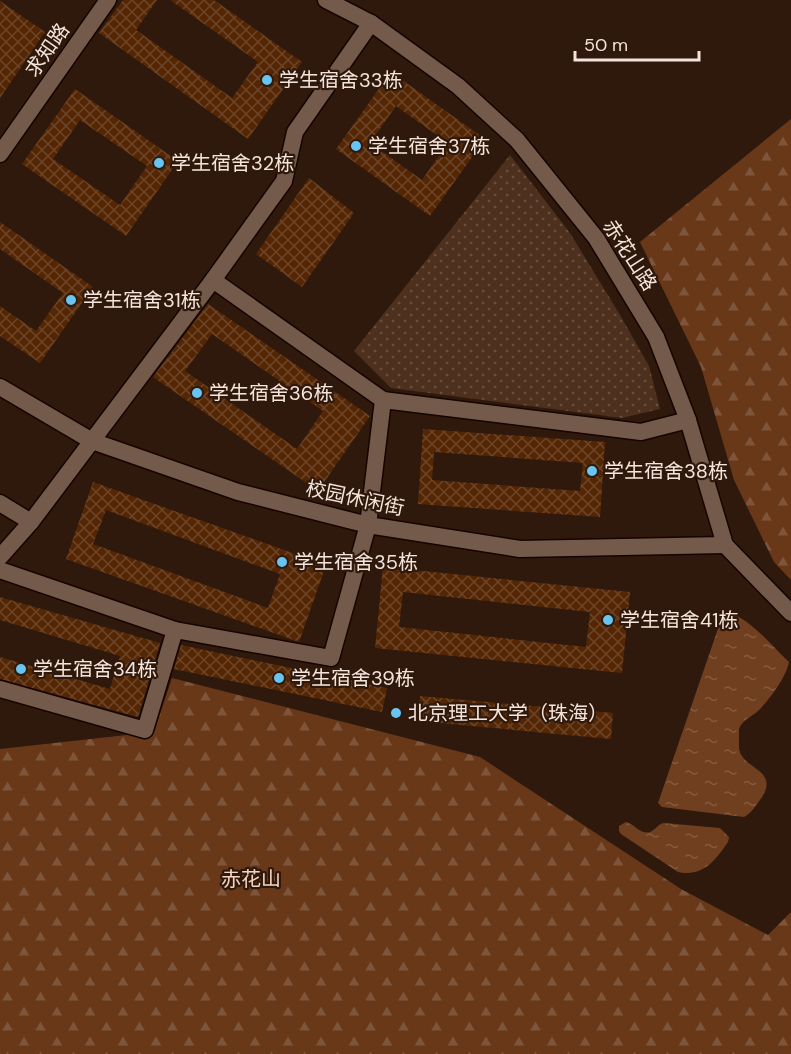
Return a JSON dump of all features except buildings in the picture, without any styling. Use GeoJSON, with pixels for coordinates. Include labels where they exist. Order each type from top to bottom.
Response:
{"type":"FeatureCollection","features":[{"type":"Feature","properties":{"kind":"street","name":"求知路"},"geometry":{"type":"LineString","coordinates":[[0,154],[108,0]]}},
{"type":"Feature","properties":{"kind":"street","name":"赤花山路"},"geometry":{"type":"LineString","coordinates":[[326,0],[371,23],[458,86],[517,140],[596,238],[656,337],[688,420],[725,545],[791,613]]}},
{"type":"Feature","properties":{"kind":"street"},"geometry":{"type":"LineString","coordinates":[[0,557],[31,522],[213,280],[284,181],[295,132],[371,23]]}},
{"type":"Feature","properties":{"kind":"street"},"geometry":{"type":"LineString","coordinates":[[213,280],[383,400],[640,432],[688,420]]}},
{"type":"Feature","properties":{"kind":"street","name":"校园休闲街"},"geometry":{"type":"LineString","coordinates":[[0,387],[92,441],[238,492],[368,525],[520,549],[725,545]]}},
{"type":"Feature","properties":{"kind":"street"},"geometry":{"type":"LineString","coordinates":[[0,570],[174,630],[331,658],[368,525],[383,400]]}},
{"type":"Feature","properties":{"kind":"street"},"geometry":{"type":"LineString","coordinates":[[0,503],[31,522]]}},
{"type":"Feature","properties":{"kind":"street"},"geometry":{"type":"LineString","coordinates":[[0,689],[145,730],[174,630]]}},
{"type":"Feature","properties":{"kind":"shaded area"},"geometry":{"type":"Polygon","coordinates":[[[510,155],[570,233],[620,315],[649,366],[660,409],[622,418],[391,388],[354,351],[510,155]]]}},
{"type":"Feature","properties":{"kind":"green space"},"geometry":{"type":"Polygon","coordinates":[[[791,119],[791,580],[774,562],[734,480],[701,367],[640,242],[791,119]]]}},
{"type":"Feature","properties":{"kind":"green space","name":"赤花山"},"geometry":{"type":"Polygon","coordinates":[[[172,678],[480,757],[681,889],[768,935],[791,912],[791,1054],[0,1054],[0,749],[154,732],[172,678]]]}},
{"type":"Feature","properties":{"kind":"water"},"geometry":{"type":"Polygon","coordinates":[[[728,613],[752,626],[789,662],[773,694],[739,729],[741,754],[765,778],[767,784],[765,791],[755,807],[744,817],[662,807],[658,803],[721,620],[728,613]]]}},
{"type":"Feature","properties":{"kind":"water"},"geometry":{"type":"Polygon","coordinates":[[[626,822],[645,832],[652,831],[664,823],[720,828],[729,837],[723,849],[708,866],[695,872],[678,872],[621,834],[619,826],[626,822]]]}},
{"type":"Feature","properties":{"kind":"place","name":"学生宿舍33栋"},"geometry":{"type":"Point","coordinates":[267,80]}},
{"type":"Feature","properties":{"kind":"place","name":"学生宿舍37栋"},"geometry":{"type":"Point","coordinates":[356,146]}},
{"type":"Feature","properties":{"kind":"place","name":"学生宿舍32栋"},"geometry":{"type":"Point","coordinates":[159,163]}},
{"type":"Feature","properties":{"kind":"place","name":"学生宿舍31栋"},"geometry":{"type":"Point","coordinates":[71,300]}},
{"type":"Feature","properties":{"kind":"place","name":"学生宿舍36栋"},"geometry":{"type":"Point","coordinates":[197,393]}},
{"type":"Feature","properties":{"kind":"place","name":"学生宿舍38栋"},"geometry":{"type":"Point","coordinates":[592,471]}},
{"type":"Feature","properties":{"kind":"place","name":"学生宿舍35栋"},"geometry":{"type":"Point","coordinates":[282,562]}},
{"type":"Feature","properties":{"kind":"place","name":"学生宿舍41栋"},"geometry":{"type":"Point","coordinates":[608,620]}},
{"type":"Feature","properties":{"kind":"place","name":"学生宿舍34栋"},"geometry":{"type":"Point","coordinates":[21,669]}},
{"type":"Feature","properties":{"kind":"place","name":"学生宿舍39栋"},"geometry":{"type":"Point","coordinates":[279,678]}},
{"type":"Feature","properties":{"kind":"place","name":"北京理工大学（珠海）"},"geometry":{"type":"Point","coordinates":[396,713]}}]}
